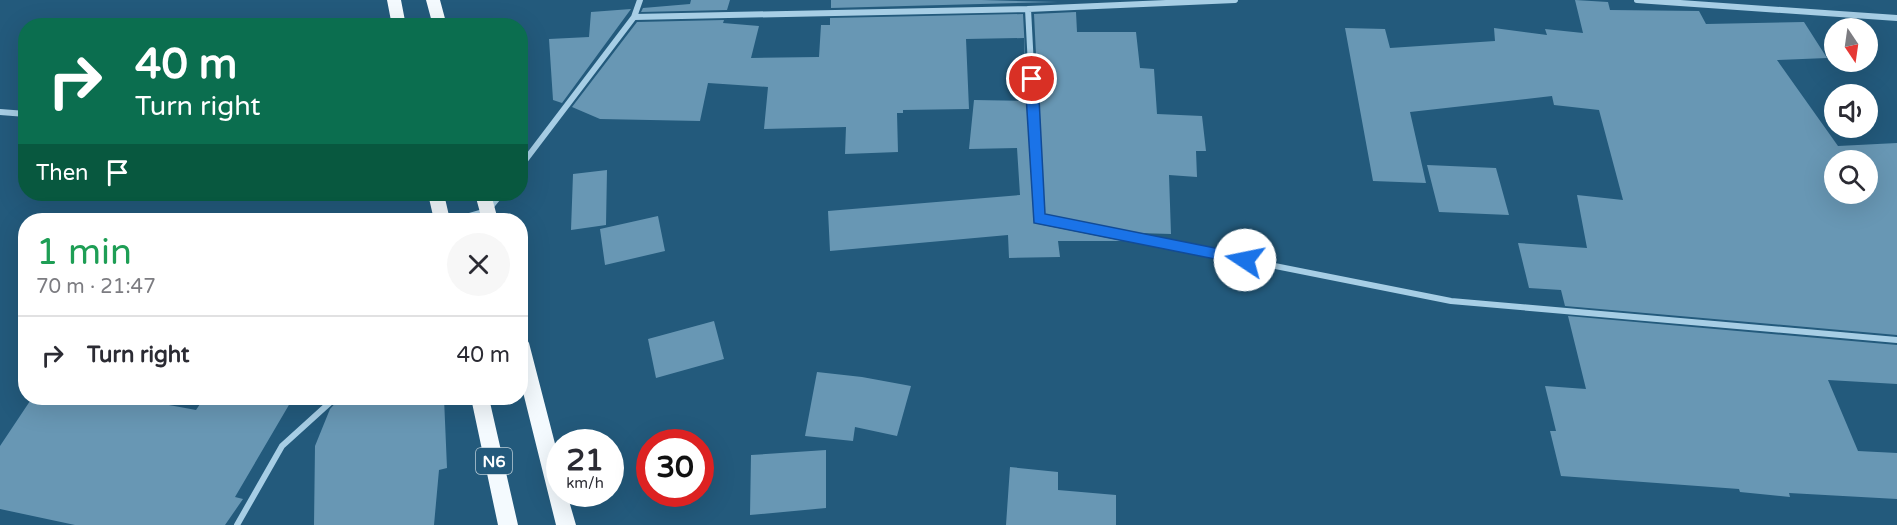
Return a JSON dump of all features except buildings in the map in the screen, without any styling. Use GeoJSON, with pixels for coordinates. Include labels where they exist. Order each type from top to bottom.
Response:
{"type":"FeatureCollection","features":[{"type":"Feature","properties":{"kind":"highway"},"geometry":{"type":"LineString","coordinates":[[394,0],[397,18]]}},
{"type":"Feature","properties":{"kind":"highway"},"geometry":{"type":"LineString","coordinates":[[433,0],[438,18]]}},
{"type":"Feature","properties":{"kind":"highway"},"geometry":{"type":"LineString","coordinates":[[528,375],[566,525]]}},
{"type":"Feature","properties":{"kind":"highway","name":"N6"},"geometry":{"type":"LineString","coordinates":[[482,405],[508,525]]}},
{"type":"Feature","properties":{"kind":"street"},"geometry":{"type":"LineString","coordinates":[[528,156],[634,17],[640,0]]}},
{"type":"Feature","properties":{"kind":"street"},"geometry":{"type":"LineString","coordinates":[[634,17],[1028,9],[1235,0]]}},
{"type":"Feature","properties":{"kind":"street"},"geometry":{"type":"LineString","coordinates":[[1637,0],[1897,18]]}},
{"type":"Feature","properties":{"kind":"street"},"geometry":{"type":"LineString","coordinates":[[1028,9],[1039,219],[1451,301],[1897,340]]}},
{"type":"Feature","properties":{"kind":"street"},"geometry":{"type":"LineString","coordinates":[[0,112],[18,113]]}},
{"type":"Feature","properties":{"kind":"street"},"geometry":{"type":"LineString","coordinates":[[237,525],[282,446],[327,405]]}},
{"type":"Feature","properties":{"kind":"route"},"geometry":{"type":"LineString","coordinates":[[1032,79],[1039,219],[1245,260]]}}]}
